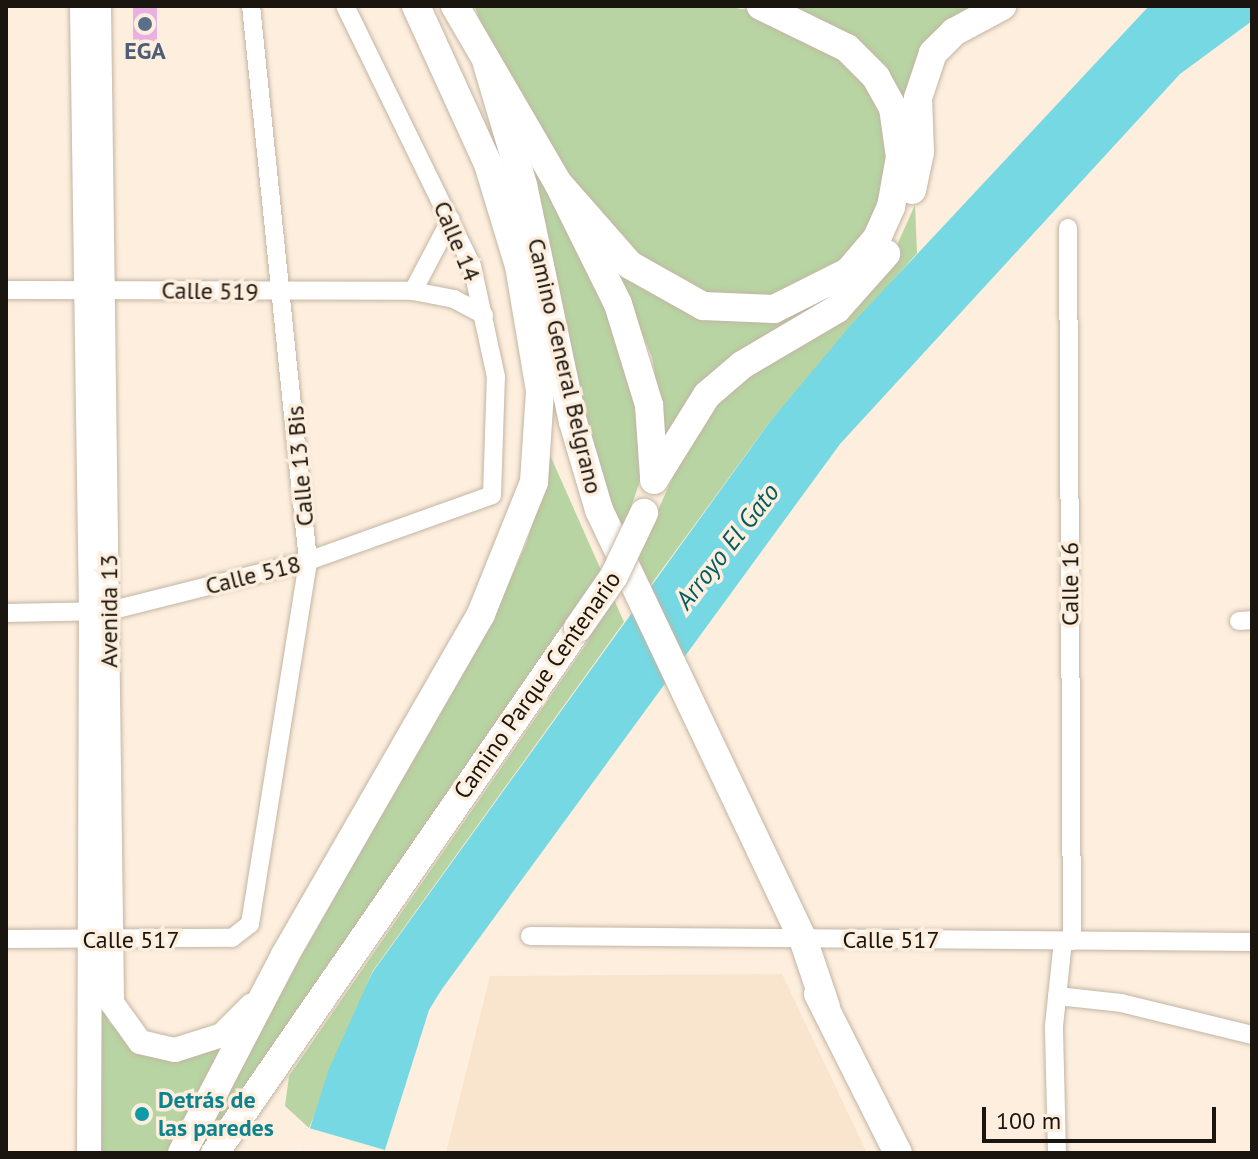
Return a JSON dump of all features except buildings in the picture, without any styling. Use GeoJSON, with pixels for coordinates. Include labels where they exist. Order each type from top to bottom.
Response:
{"type":"FeatureCollection","features":[{"type":"Feature","properties":{"kind":"main road","name":"Avenida 13"},"geometry":{"type":"LineString","coordinates":[[82,6],[95,289]]}},
{"type":"Feature","properties":{"kind":"main road","name":"Avenida 13"},"geometry":{"type":"LineString","coordinates":[[89,1153],[100,941],[100,612],[95,289],[99,6]]}},
{"type":"Feature","properties":{"kind":"main road"},"geometry":{"type":"LineString","coordinates":[[182,1153],[273,978],[512,549],[540,448],[534,331],[488,164],[416,6]]}},
{"type":"Feature","properties":{"kind":"main road","name":"Camino Parque Centenario"},"geometry":{"type":"LineString","coordinates":[[215,1153],[614,576],[644,513],[654,480],[649,405],[627,326],[558,183],[455,6]]}},
{"type":"Feature","properties":{"kind":"main road"},"geometry":{"type":"LineString","coordinates":[[558,183],[630,265],[703,306],[774,309],[848,272],[877,238],[891,207],[900,157],[893,108],[876,77],[847,48],[761,6]]}},
{"type":"Feature","properties":{"kind":"main road"},"geometry":{"type":"LineString","coordinates":[[654,480],[707,395],[742,365],[837,309],[875,271],[910,198],[920,152],[918,98],[933,53],[954,32],[1002,6]]}},
{"type":"Feature","properties":{"kind":"main road","name":"Camino General Belgrano"},"geometry":{"type":"LineString","coordinates":[[484,58],[523,185],[585,468],[632,603]]}},
{"type":"Feature","properties":{"kind":"main road","name":"Camino General Belgrano"},"geometry":{"type":"LineString","coordinates":[[534,331],[573,486],[682,701],[793,939],[898,1153]]}},
{"type":"Feature","properties":{"kind":"main road","name":"Avenida 13"},"geometry":{"type":"LineString","coordinates":[[100,941],[116,1014],[131,1034],[152,1047],[191,1048],[222,1035],[273,978]]}},
{"type":"Feature","properties":{"kind":"street","name":"Calle 13 Bis"},"geometry":{"type":"LineString","coordinates":[[250,924],[308,561],[283,293],[251,6]]}},
{"type":"Feature","properties":{"kind":"street","name":"Calle 14"},"geometry":{"type":"LineString","coordinates":[[345,6],[451,219],[484,315],[496,377],[492,495]]}},
{"type":"Feature","properties":{"kind":"street"},"geometry":{"type":"LineString","coordinates":[[413,291],[451,219]]}},
{"type":"Feature","properties":{"kind":"street","name":"Calle 16"},"geometry":{"type":"LineString","coordinates":[[1057,1153],[1057,996],[1068,941],[1068,228]]}},
{"type":"Feature","properties":{"kind":"street","name":"Calle 519"},"geometry":{"type":"LineString","coordinates":[[6,290],[413,291],[454,299],[484,315]]}},
{"type":"Feature","properties":{"kind":"street","name":"Calle 518"},"geometry":{"type":"LineString","coordinates":[[6,613],[100,612],[308,561],[492,495]]}},
{"type":"Feature","properties":{"kind":"street","name":"Calle 517"},"geometry":{"type":"LineString","coordinates":[[6,939],[100,941],[232,938],[250,924]]}},
{"type":"Feature","properties":{"kind":"street","name":"Calle 517"},"geometry":{"type":"LineString","coordinates":[[530,936],[1252,942]]}},
{"type":"Feature","properties":{"kind":"street"},"geometry":{"type":"LineString","coordinates":[[1057,996],[1121,1003],[1252,1035]]}},
{"type":"Feature","properties":{"kind":"shaded area"},"geometry":{"type":"Polygon","coordinates":[[[782,974],[867,1153],[446,1153],[490,976],[782,974]]]}},
{"type":"Feature","properties":{"kind":"green space"},"geometry":{"type":"Polygon","coordinates":[[[475,6],[721,6],[749,10],[836,51],[879,95],[891,160],[876,225],[847,260],[803,290],[751,304],[696,298],[630,265],[571,188],[491,58],[475,6]]]}},
{"type":"Feature","properties":{"kind":"green space"},"geometry":{"type":"Polygon","coordinates":[[[781,6],[980,6],[948,25],[870,264],[665,437],[652,357],[616,273],[624,270],[684,310],[724,318],[867,260],[900,109],[781,6]]]}},
{"type":"Feature","properties":{"kind":"green space"},"geometry":{"type":"Polygon","coordinates":[[[519,142],[589,266],[633,379],[641,478],[631,507],[655,517],[684,452],[717,404],[888,265],[915,205],[917,253],[769,423],[644,594],[598,488],[519,142]]]}},
{"type":"Feature","properties":{"kind":"green space"},"geometry":{"type":"Polygon","coordinates":[[[550,455],[624,622],[372,972],[309,1128],[285,1106],[289,1076],[590,639],[568,621],[203,1153],[191,1153],[499,604],[527,542],[550,455]]]}},
{"type":"Feature","properties":{"kind":"green space"},"geometry":{"type":"Polygon","coordinates":[[[99,967],[109,1022],[142,1054],[186,1059],[225,1045],[172,1153],[98,1153],[99,967]]]}},
{"type":"Feature","properties":{"kind":"water","name":"Arroyo El Gato"},"geometry":{"type":"Polygon","coordinates":[[[1149,6],[1252,6],[1252,21],[1180,74],[840,444],[442,989],[429,1010],[384,1153],[302,1153],[329,1069],[372,973],[769,423],[850,326],[1149,6]]]}},
{"type":"Feature","properties":{"kind":"pier"},"geometry":{"type":"Polygon","coordinates":[[[309,1128],[385,1150],[384,1153],[302,1152],[309,1128]]]}},
{"type":"Feature","properties":{"kind":"place","name":"EGA"},"geometry":{"type":"Point","coordinates":[145,24]}},
{"type":"Feature","properties":{"kind":"place","name":"Detrás de las paredes"},"geometry":{"type":"Point","coordinates":[142,1114]}}]}
